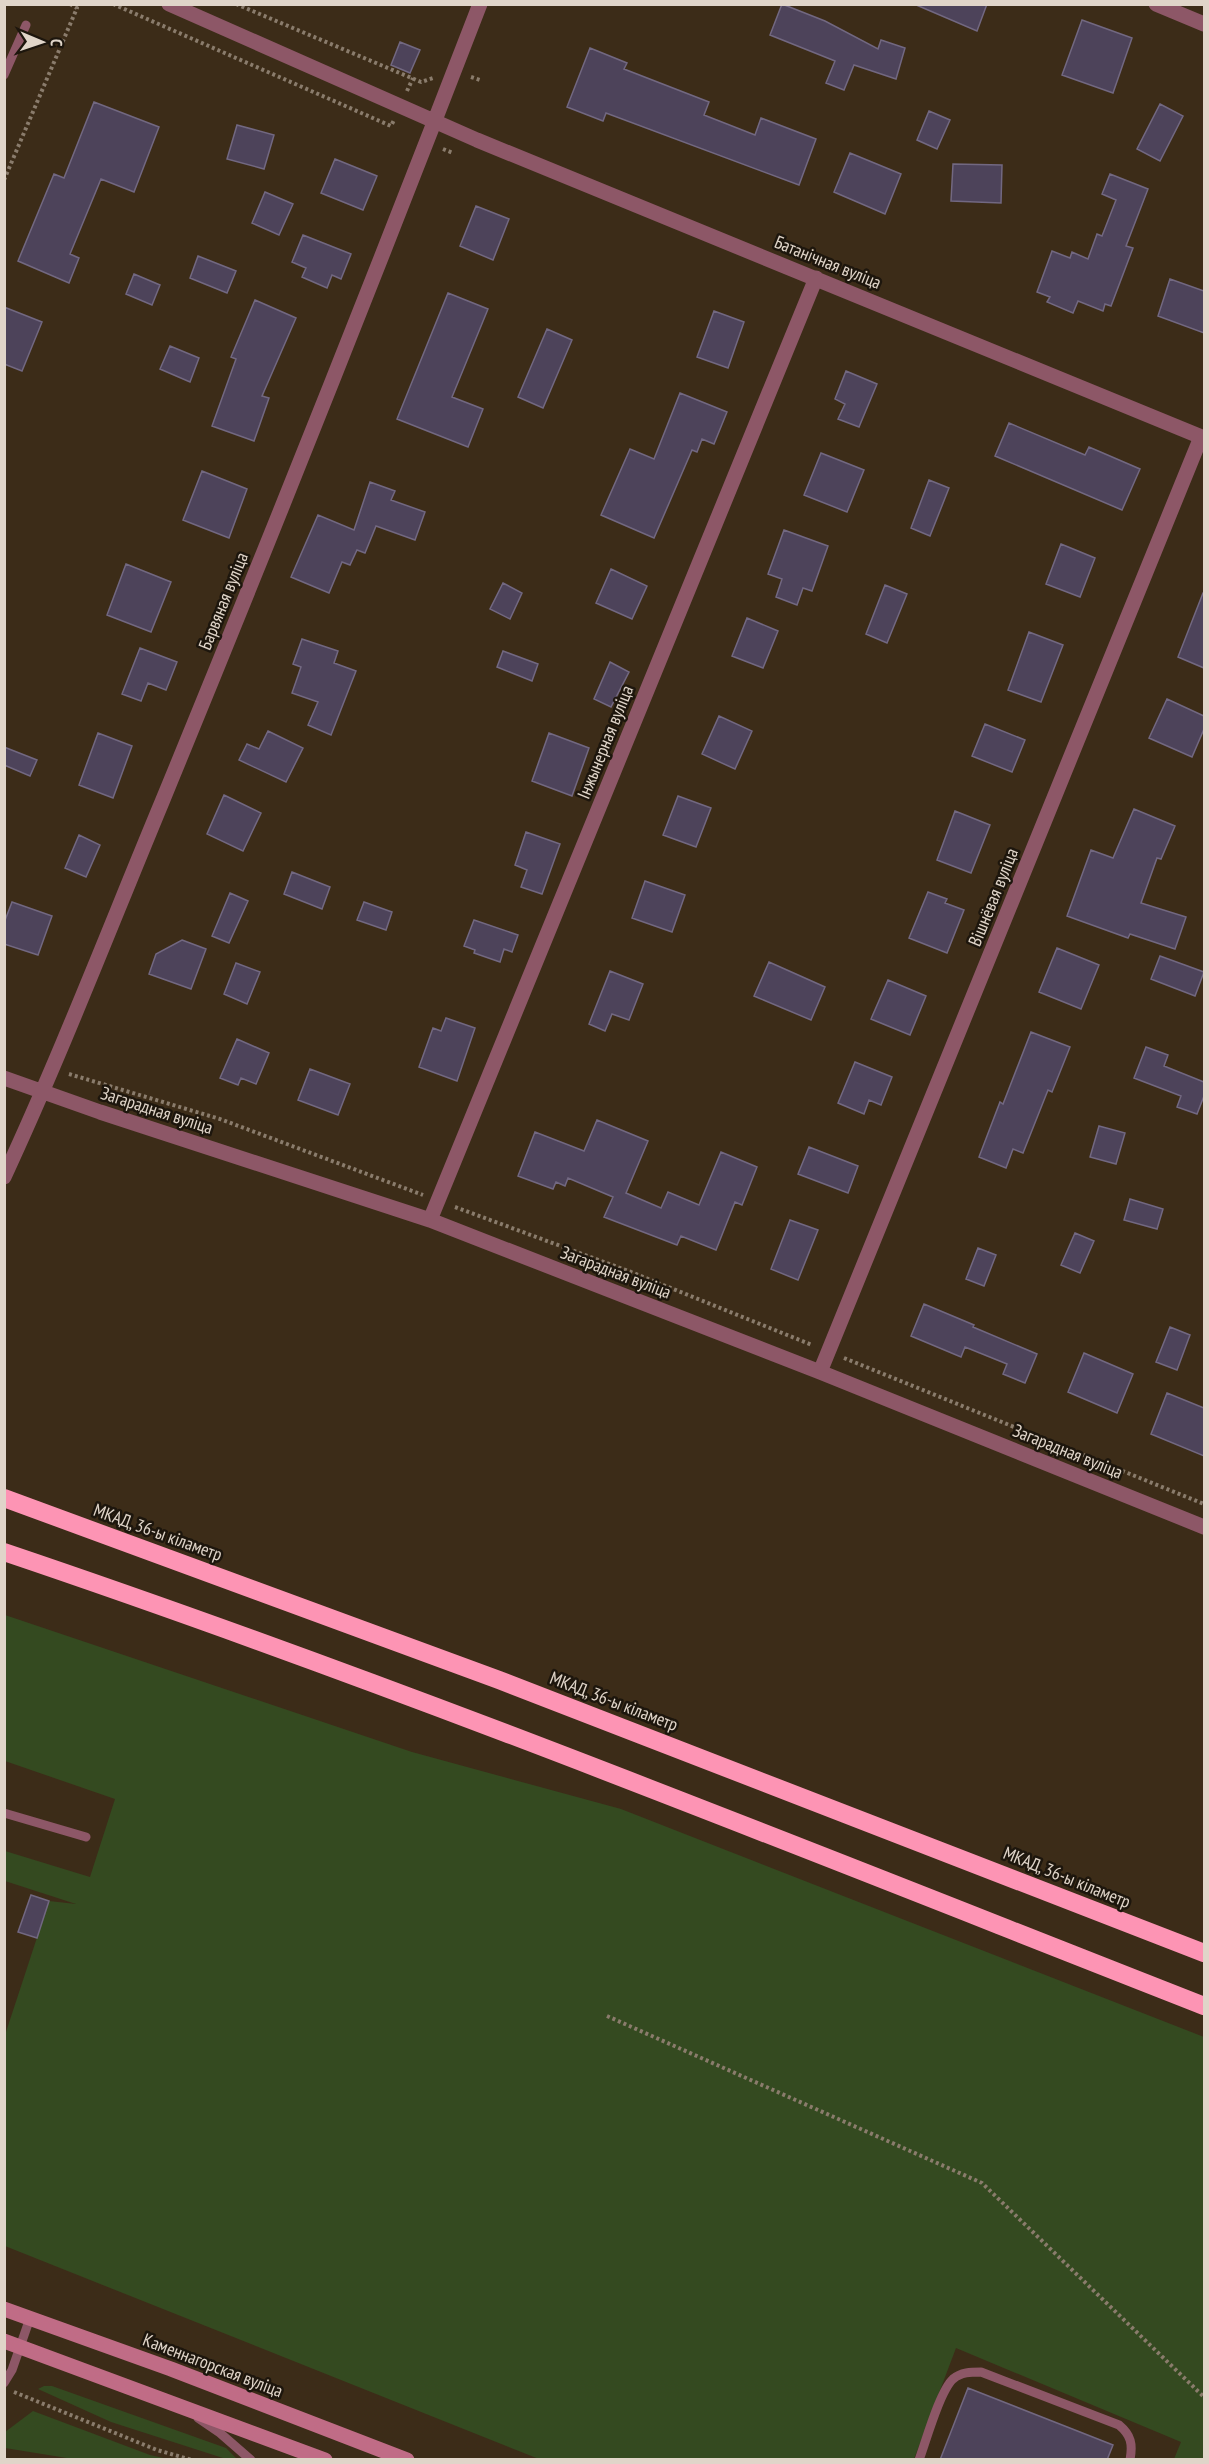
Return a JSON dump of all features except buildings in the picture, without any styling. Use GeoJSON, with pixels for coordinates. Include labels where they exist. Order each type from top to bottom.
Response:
{"type":"FeatureCollection","features":[{"type":"Feature","properties":{"kind":"highway","name":"МКАД, 36-ы кіламетр"},"geometry":{"type":"LineString","coordinates":[[4,1498],[499,1680],[1204,1953]]}},
{"type":"Feature","properties":{"kind":"highway"},"geometry":{"type":"LineString","coordinates":[[4,1552],[185,1613],[476,1721],[1204,2006]]}},
{"type":"Feature","properties":{"kind":"main road","name":"Каменнагорская вуліца"},"geometry":{"type":"LineString","coordinates":[[4,2309],[171,2368],[407,2460]]}},
{"type":"Feature","properties":{"kind":"main road"},"geometry":{"type":"LineString","coordinates":[[12,2344],[325,2460]]}},
{"type":"Feature","properties":{"kind":"street","name":"Батанічная вуліца"},"geometry":{"type":"LineString","coordinates":[[170,4],[436,122],[1203,438]]}},
{"type":"Feature","properties":{"kind":"street","name":"Барвяная вуліца"},"geometry":{"type":"LineString","coordinates":[[4,1177],[43,1092],[250,586],[436,122],[480,4]]}},
{"type":"Feature","properties":{"kind":"street"},"geometry":{"type":"LineString","coordinates":[[1156,4],[1204,24]]}},
{"type":"Feature","properties":{"kind":"street","name":"Інжынерная вуліца"},"geometry":{"type":"LineString","coordinates":[[430,1220],[816,278]]}},
{"type":"Feature","properties":{"kind":"street","name":"Вішнёвая вуліца"},"geometry":{"type":"LineString","coordinates":[[820,1372],[1203,438]]}},
{"type":"Feature","properties":{"kind":"street","name":"Загарадная вуліца"},"geometry":{"type":"LineString","coordinates":[[4,1078],[430,1220],[820,1372],[1204,1527]]}},
{"type":"Feature","properties":{"kind":"lane"},"geometry":{"type":"LineString","coordinates":[[4,75],[26,25]]}},
{"type":"Feature","properties":{"kind":"lane"},"geometry":{"type":"LineString","coordinates":[[4,1813],[86,1837]]}},
{"type":"Feature","properties":{"kind":"lane"},"geometry":{"type":"LineString","coordinates":[[4,2383],[12,2370],[12,2344],[30,2318]]}},
{"type":"Feature","properties":{"kind":"lane"},"geometry":{"type":"LineString","coordinates":[[919,2460],[946,2389],[954,2379],[966,2373],[981,2372],[1119,2425],[1129,2433],[1132,2445],[1130,2460]]}},
{"type":"Feature","properties":{"kind":"lane"},"geometry":{"type":"LineString","coordinates":[[176,2404],[220,2433],[251,2460]]}},
{"type":"Feature","properties":{"kind":"path"},"geometry":{"type":"LineString","coordinates":[[237,4],[421,82],[438,76]]}},
{"type":"Feature","properties":{"kind":"path"},"geometry":{"type":"LineString","coordinates":[[4,180],[77,8],[71,5]]}},
{"type":"Feature","properties":{"kind":"path"},"geometry":{"type":"LineString","coordinates":[[607,2016],[982,2182],[1204,2397]]}},
{"type":"Feature","properties":{"kind":"path"},"geometry":{"type":"LineString","coordinates":[[4,2388],[158,2450],[192,2460]]}},
{"type":"Feature","properties":{"kind":"green space"},"geometry":{"type":"Polygon","coordinates":[[[5,1615],[412,1752],[621,1809],[1204,2037],[1204,2459],[1174,2459],[1181,2442],[956,2348],[914,2459],[539,2459],[5,2246],[5,2035],[49,1901],[76,1904],[5,1881],[5,1851],[90,1877],[115,1799],[5,1761],[5,1615]]]}},
{"type":"Feature","properties":{"kind":"green space"},"geometry":{"type":"Polygon","coordinates":[[[52,2386],[226,2448],[237,2459],[226,2459],[111,2422],[38,2389],[52,2386]]]}},
{"type":"Feature","properties":{"kind":"green space"},"geometry":{"type":"Polygon","coordinates":[[[33,2411],[150,2455],[168,2459],[73,2459],[5,2448],[5,2432],[33,2411]]]}}]}
